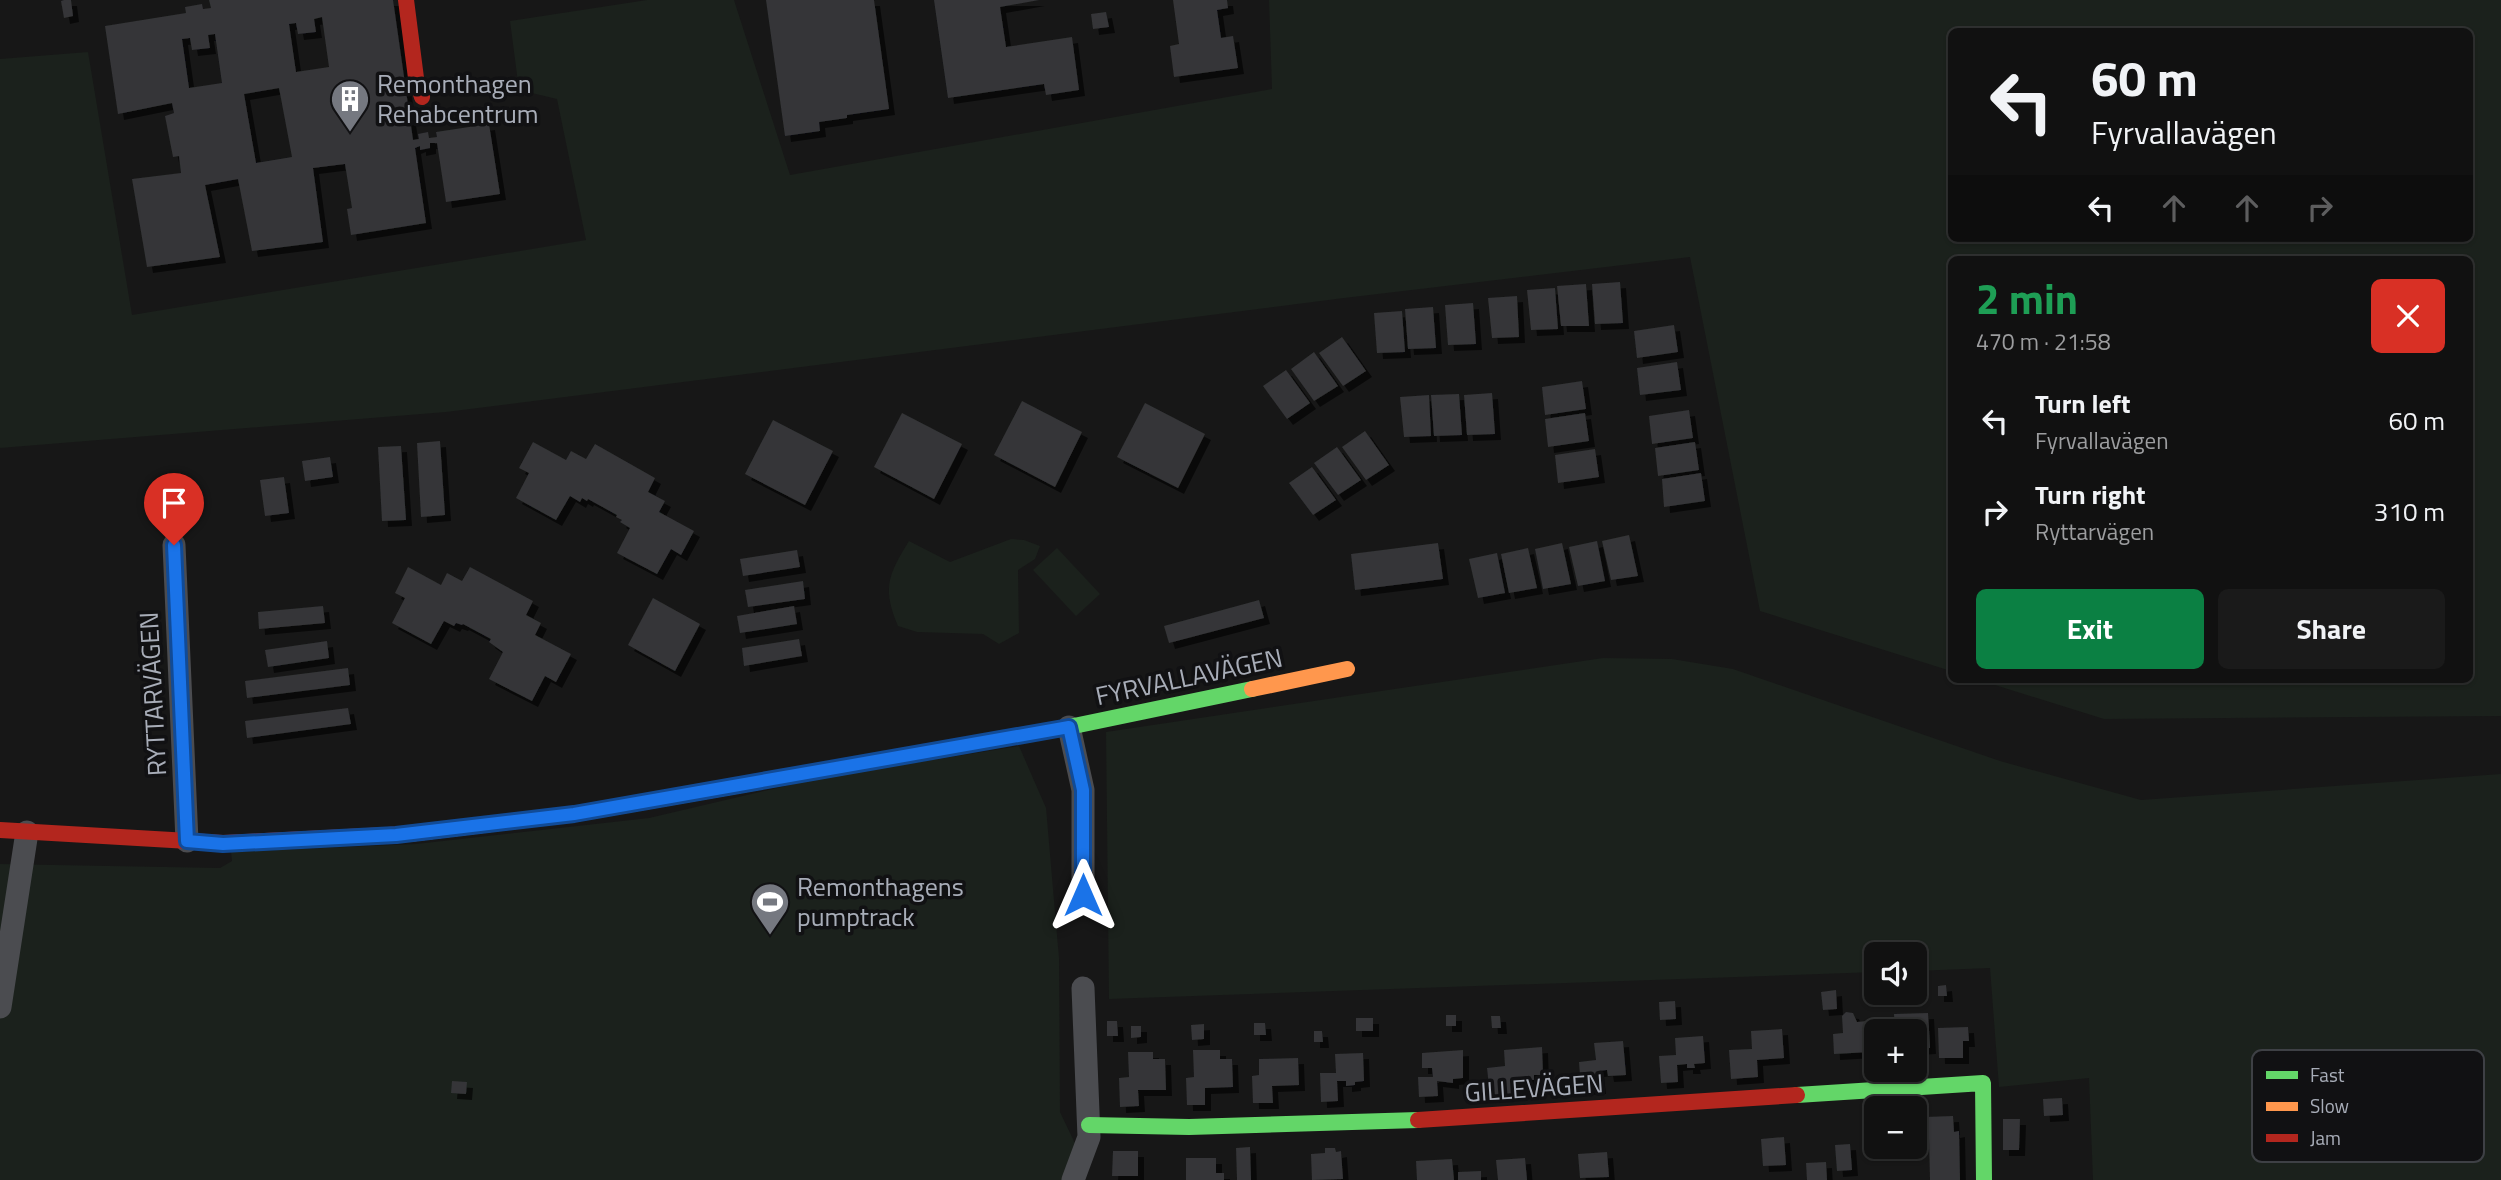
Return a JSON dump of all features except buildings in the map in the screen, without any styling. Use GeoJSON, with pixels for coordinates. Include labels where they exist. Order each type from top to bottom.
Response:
{"type":"FeatureCollection","features":[{"type":"Feature","properties":{"kind":"street"},"geometry":{"type":"LineString","coordinates":[[406,0],[416,78],[422,97]]}},
{"type":"Feature","properties":{"kind":"street","name":"RYTTARVÄGEN"},"geometry":{"type":"LineString","coordinates":[[174,545],[187,841]]}},
{"type":"Feature","properties":{"kind":"street","name":"FYRVALLAVÄGEN"},"geometry":{"type":"LineString","coordinates":[[0,830],[223,844],[396,835],[574,814],[1069,727],[1347,669]]}},
{"type":"Feature","properties":{"kind":"street"},"geometry":{"type":"LineString","coordinates":[[1069,727],[1083,790],[1083,895]]}},
{"type":"Feature","properties":{"kind":"street"},"geometry":{"type":"LineString","coordinates":[[0,1007],[27,832]]}},
{"type":"Feature","properties":{"kind":"street"},"geometry":{"type":"LineString","coordinates":[[1073,1180],[1087,1149],[1083,988]]}},
{"type":"Feature","properties":{"kind":"street","name":"GILLEVÄGEN"},"geometry":{"type":"LineString","coordinates":[[1088,1125],[1189,1128],[1390,1122],[1983,1083],[1984,1180]]}},
{"type":"Feature","properties":{"kind":"shaded area"},"geometry":{"type":"Polygon","coordinates":[[[647,0],[734,0],[790,175],[1272,89],[1269,0],[2501,0],[2501,716],[2104,719],[1989,683],[2473,683],[2473,256],[1948,256],[1948,670],[1760,611],[1690,257],[446,412],[0,448],[0,59],[88,52],[132,315],[586,240],[557,99],[519,90],[510,21],[647,0]]]}},
{"type":"Feature","properties":{"kind":"shaded area"},"geometry":{"type":"Polygon","coordinates":[[[1011,539],[1040,546],[1035,559],[1018,570],[1019,633],[999,644],[983,634],[917,632],[898,626],[890,601],[890,582],[896,563],[909,541],[950,562],[1011,539]]]}},
{"type":"Feature","properties":{"kind":"shaded area"},"geometry":{"type":"Polygon","coordinates":[[[1057,548],[1100,594],[1076,616],[1033,570],[1057,548]]]}},
{"type":"Feature","properties":{"kind":"shaded area"},"geometry":{"type":"Polygon","coordinates":[[[1603,658],[1672,659],[1733,669],[2000,761],[2141,800],[2501,774],[2501,1180],[2093,1180],[2089,1078],[1999,1087],[1990,968],[1927,971],[1927,942],[1864,942],[1864,972],[1109,999],[1106,732],[1603,658]]]}},
{"type":"Feature","properties":{"kind":"shaded area"},"geometry":{"type":"Polygon","coordinates":[[[1019,746],[1046,808],[1059,958],[1060,1112],[1081,1156],[1068,1180],[0,1180],[0,864],[220,868],[232,861],[231,852],[416,844],[649,818],[820,778],[1019,746]]]}},
{"type":"Feature","properties":{"kind":"traffic: fast"},"geometry":{"type":"LineString","coordinates":[[729,787],[1069,727],[1252,689]]}},
{"type":"Feature","properties":{"kind":"traffic: fast"},"geometry":{"type":"LineString","coordinates":[[1797,1095],[1983,1083],[1984,1180]]}},
{"type":"Feature","properties":{"kind":"traffic: fast"},"geometry":{"type":"LineString","coordinates":[[1089,1125],[1189,1127],[1418,1120]]}},
{"type":"Feature","properties":{"kind":"traffic: slow"},"geometry":{"type":"LineString","coordinates":[[1252,689],[1347,669]]}},
{"type":"Feature","properties":{"kind":"traffic: slow"},"geometry":{"type":"LineString","coordinates":[[408,834],[574,814],[729,787]]}},
{"type":"Feature","properties":{"kind":"traffic: jam"},"geometry":{"type":"LineString","coordinates":[[406,0],[416,78],[422,97]]}},
{"type":"Feature","properties":{"kind":"traffic: jam"},"geometry":{"type":"LineString","coordinates":[[0,830],[223,843],[408,834]]}},
{"type":"Feature","properties":{"kind":"traffic: jam"},"geometry":{"type":"LineString","coordinates":[[1418,1120],[1797,1095]]}},
{"type":"Feature","properties":{"kind":"place","name":"Remonthagen Rehabcentrum"},"geometry":{"type":"Point","coordinates":[350,133]}},
{"type":"Feature","properties":{"kind":"place","name":"Remonthagens pumptrack"},"geometry":{"type":"Point","coordinates":[770,936]}},
{"type":"Feature","properties":{"kind":"route"},"geometry":{"type":"LineString","coordinates":[[174,545],[187,841],[223,844],[396,835],[574,814],[1069,727],[1083,790],[1083,895]]}}]}
